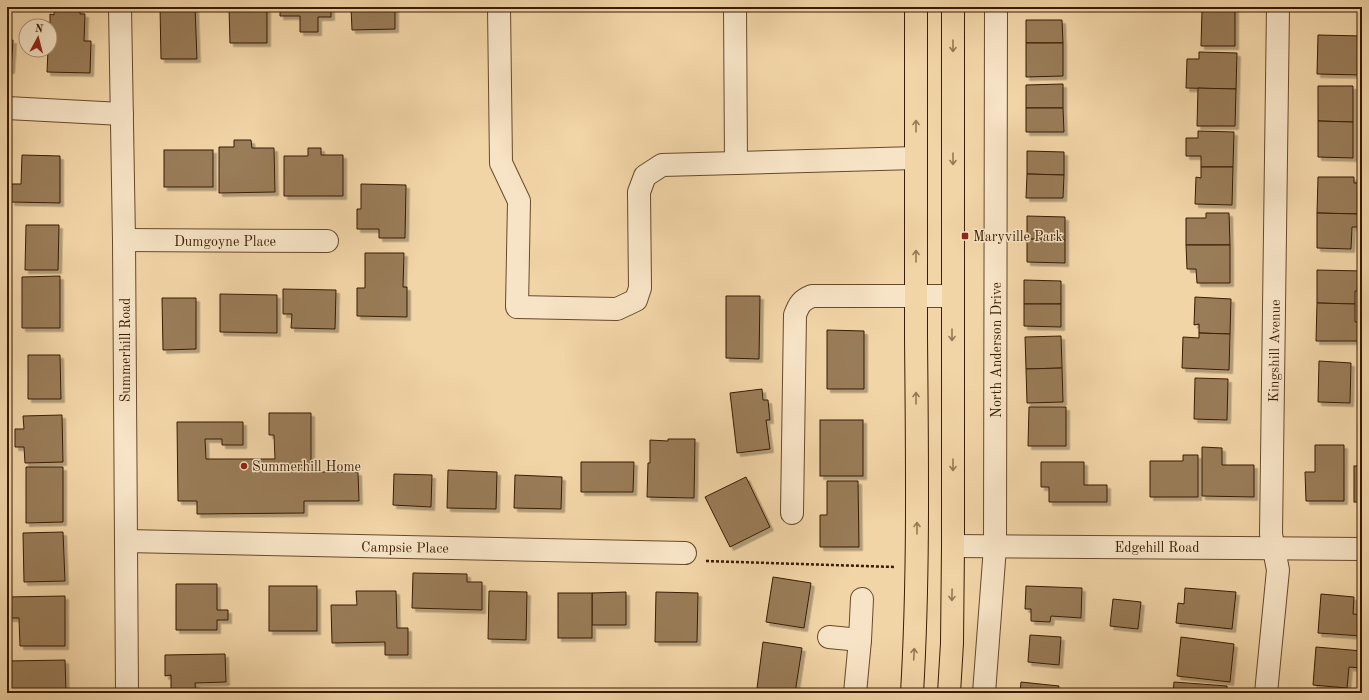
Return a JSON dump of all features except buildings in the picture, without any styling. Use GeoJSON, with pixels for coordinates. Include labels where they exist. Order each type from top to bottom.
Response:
{"type":"FeatureCollection","features":[{"type":"Feature","properties":{"kind":"main road"},"geometry":{"type":"LineString","coordinates":[[912,693],[917,567],[916,7]]}},
{"type":"Feature","properties":{"kind":"main road"},"geometry":{"type":"LineString","coordinates":[[949,693],[952,644],[953,546],[953,7]]}},
{"type":"Feature","properties":{"kind":"street","name":"Summerhill Road"},"geometry":{"type":"LineString","coordinates":[[120,7],[124,240],[127,693]]}},
{"type":"Feature","properties":{"kind":"street"},"geometry":{"type":"LineString","coordinates":[[499,7],[502,163],[519,201],[517,307],[617,309],[636,300],[640,288],[639,192],[645,176],[662,165],[916,158]]}},
{"type":"Feature","properties":{"kind":"street"},"geometry":{"type":"LineString","coordinates":[[735,7],[736,163]]}},
{"type":"Feature","properties":{"kind":"street","name":"North Anderson Drive"},"geometry":{"type":"LineString","coordinates":[[984,693],[995,547],[996,7]]}},
{"type":"Feature","properties":{"kind":"street","name":"Kingshill Avenue"},"geometry":{"type":"LineString","coordinates":[[1266,693],[1278,570],[1271,534],[1278,7]]}},
{"type":"Feature","properties":{"kind":"street"},"geometry":{"type":"LineString","coordinates":[[7,108],[122,114]]}},
{"type":"Feature","properties":{"kind":"street","name":"Dumgoyne Place"},"geometry":{"type":"LineString","coordinates":[[124,240],[327,242]]}},
{"type":"Feature","properties":{"kind":"street"},"geometry":{"type":"LineString","coordinates":[[792,513],[795,315],[799,305],[804,299],[812,296],[952,296]]}},
{"type":"Feature","properties":{"kind":"street","name":"Campsie Place"},"geometry":{"type":"LineString","coordinates":[[126,541],[685,553]]}},
{"type":"Feature","properties":{"kind":"street","name":"Edgehill Road"},"geometry":{"type":"LineString","coordinates":[[953,546],[1362,549]]}},
{"type":"Feature","properties":{"kind":"street"},"geometry":{"type":"LineString","coordinates":[[855,693],[862,600]]}},
{"type":"Feature","properties":{"kind":"street"},"geometry":{"type":"LineString","coordinates":[[829,637],[860,640]]}},
{"type":"Feature","properties":{"kind":"path"},"geometry":{"type":"LineString","coordinates":[[685,553],[704,561],[917,567]]}},
{"type":"Feature","properties":{"kind":"place","name":"Maryville Park"},"geometry":{"type":"Point","coordinates":[965,236]}},
{"type":"Feature","properties":{"kind":"place","name":"Summerhill Home"},"geometry":{"type":"Point","coordinates":[244,466]}}]}
